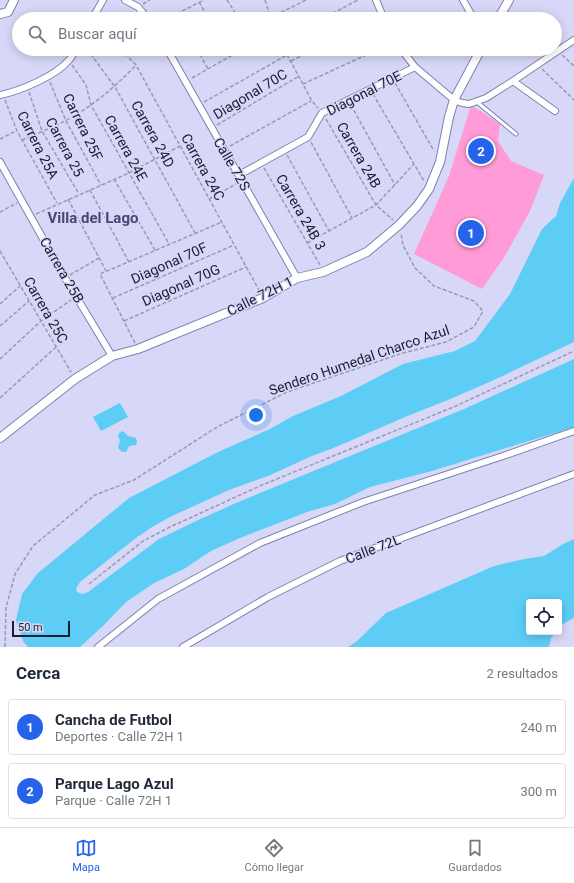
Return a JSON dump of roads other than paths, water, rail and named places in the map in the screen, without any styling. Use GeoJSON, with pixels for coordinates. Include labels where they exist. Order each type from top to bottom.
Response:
{"type":"FeatureCollection","features":[{"type":"Feature","properties":{"kind":"street"},"geometry":{"type":"LineString","coordinates":[[0,14],[8,12],[14,0]]}},
{"type":"Feature","properties":{"kind":"street"},"geometry":{"type":"LineString","coordinates":[[96,12],[103,0]]}},
{"type":"Feature","properties":{"kind":"street"},"geometry":{"type":"LineString","coordinates":[[125,0],[138,7],[142,12]]}},
{"type":"Feature","properties":{"kind":"street"},"geometry":{"type":"LineString","coordinates":[[376,0],[381,12]]}},
{"type":"Feature","properties":{"kind":"street"},"geometry":{"type":"LineString","coordinates":[[462,0],[470,12]]}},
{"type":"Feature","properties":{"kind":"street"},"geometry":{"type":"LineString","coordinates":[[502,12],[507,1]]}},
{"type":"Feature","properties":{"kind":"street"},"geometry":{"type":"LineString","coordinates":[[562,48],[574,40]]}},
{"type":"Feature","properties":{"kind":"street"},"geometry":{"type":"LineString","coordinates":[[1,94],[27,86],[48,77],[69,60],[72,56]]}},
{"type":"Feature","properties":{"kind":"street","name":"Calle 72S"},"geometry":{"type":"LineString","coordinates":[[171,56],[297,278]]}},
{"type":"Feature","properties":{"kind":"street"},"geometry":{"type":"LineString","coordinates":[[406,56],[415,67],[454,100],[469,104],[486,98],[550,56]]}},
{"type":"Feature","properties":{"kind":"street","name":"Calle 72H 1"},"geometry":{"type":"LineString","coordinates":[[0,438],[75,379],[112,356],[138,349],[263,298],[297,278],[324,272],[367,252],[399,225],[417,206],[429,189],[440,162],[454,100],[477,56]]}},
{"type":"Feature","properties":{"kind":"street","name":"Diagonal 70E"},"geometry":{"type":"LineString","coordinates":[[240,178],[261,162],[308,137],[322,112],[415,67]]}},
{"type":"Feature","properties":{"kind":"street"},"geometry":{"type":"LineString","coordinates":[[513,81],[555,111]]}},
{"type":"Feature","properties":{"kind":"street","name":"Carrera 25B"},"geometry":{"type":"LineString","coordinates":[[0,162],[65,278],[112,356]]}},
{"type":"Feature","properties":{"kind":"street"},"geometry":{"type":"LineString","coordinates":[[98,647],[158,599],[260,543],[363,502],[496,459],[574,431]]}},
{"type":"Feature","properties":{"kind":"street","name":"Calle 72L"},"geometry":{"type":"LineString","coordinates":[[183,647],[268,597],[340,561],[574,474]]}},
{"type":"Feature","properties":{"kind":"lane"},"geometry":{"type":"LineString","coordinates":[[477,102],[516,134]]}},
{"type":"Feature","properties":{"kind":"water"},"geometry":{"type":"Polygon","coordinates":[[[574,178],[574,342],[448,400],[312,456],[268,476],[229,490],[172,516],[136,538],[80,582],[76,589],[77,592],[82,594],[88,592],[159,539],[196,521],[464,409],[574,359],[574,427],[432,471],[370,487],[335,504],[307,512],[240,538],[211,551],[184,569],[154,583],[126,602],[80,647],[28,647],[23,641],[16,620],[22,594],[38,573],[129,498],[218,452],[270,429],[293,416],[341,396],[403,364],[455,351],[475,341],[510,294],[542,229],[556,216],[560,203],[574,178]]]}},
{"type":"Feature","properties":{"kind":"water"},"geometry":{"type":"Polygon","coordinates":[[[120,403],[128,417],[101,431],[93,417],[120,403]]]}},
{"type":"Feature","properties":{"kind":"water"},"geometry":{"type":"Polygon","coordinates":[[[123,431],[128,436],[136,438],[137,442],[136,445],[129,446],[126,452],[122,452],[118,448],[120,440],[118,436],[119,433],[123,431]]]}},
{"type":"Feature","properties":{"kind":"water"},"geometry":{"type":"Polygon","coordinates":[[[574,539],[574,618],[562,624],[562,599],[526,599],[526,635],[554,635],[551,638],[549,647],[348,647],[357,641],[386,613],[494,566],[544,556],[574,539]]]}},
{"type":"Feature","properties":{"kind":"place","name":"Parque Lago Azul"},"geometry":{"type":"Point","coordinates":[481,151]}},
{"type":"Feature","properties":{"kind":"place","name":"Cancha de Futbol"},"geometry":{"type":"Point","coordinates":[471,233]}},
{"type":"Feature","properties":{"kind":"district","name":"Villa del Lago"},"geometry":{"type":"Point","coordinates":[93,218]}}]}
